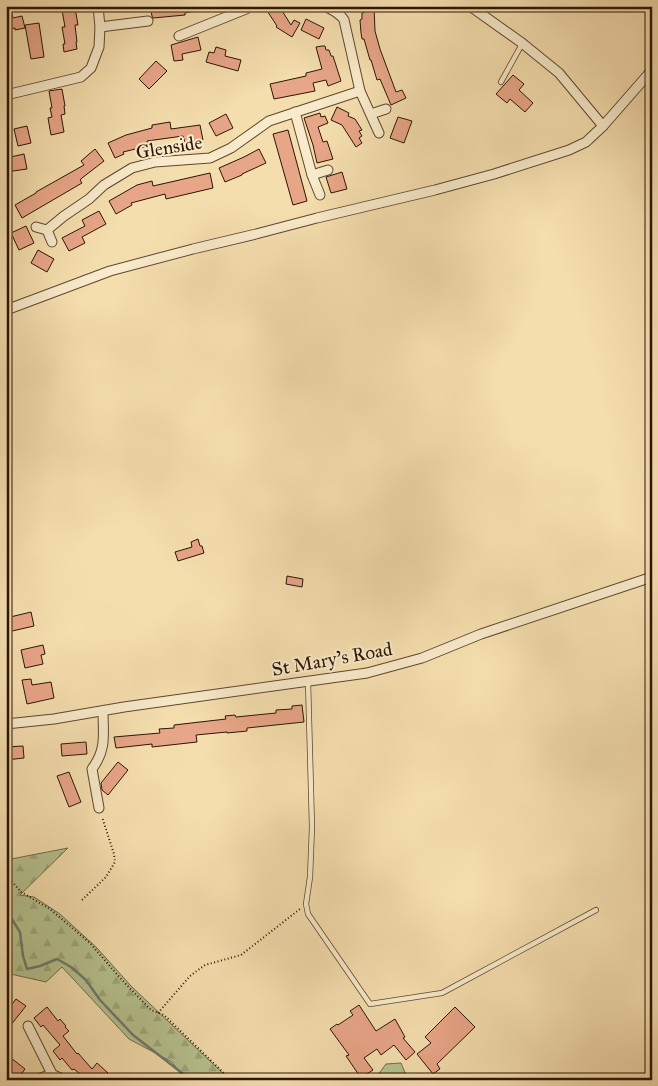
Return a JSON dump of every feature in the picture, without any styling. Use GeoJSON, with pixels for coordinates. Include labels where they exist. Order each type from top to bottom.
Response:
{"type":"FeatureCollection","features":[{"type":"Feature","properties":{"kind":"street"},"geometry":{"type":"LineString","coordinates":[[6,95],[81,77],[91,68],[99,47],[98,6]]}},
{"type":"Feature","properties":{"kind":"street"},"geometry":{"type":"LineString","coordinates":[[179,36],[246,9],[245,6]]}},
{"type":"Feature","properties":{"kind":"street"},"geometry":{"type":"LineString","coordinates":[[325,6],[342,16],[344,20],[360,91],[378,133]]}},
{"type":"Feature","properties":{"kind":"street"},"geometry":{"type":"LineString","coordinates":[[470,6],[522,42],[559,72],[603,126]]}},
{"type":"Feature","properties":{"kind":"street"},"geometry":{"type":"LineString","coordinates":[[100,28],[148,21]]}},
{"type":"Feature","properties":{"kind":"street"},"geometry":{"type":"LineString","coordinates":[[6,310],[110,271],[426,192],[513,169],[569,150],[586,142],[603,126],[652,70]]}},
{"type":"Feature","properties":{"kind":"street","name":"Glenside"},"geometry":{"type":"LineString","coordinates":[[47,230],[89,199],[104,185],[132,168],[155,162],[210,158],[231,148],[269,121],[360,91]]}},
{"type":"Feature","properties":{"kind":"street"},"geometry":{"type":"LineString","coordinates":[[371,114],[386,109]]}},
{"type":"Feature","properties":{"kind":"street"},"geometry":{"type":"LineString","coordinates":[[295,112],[312,174],[320,195]]}},
{"type":"Feature","properties":{"kind":"street"},"geometry":{"type":"LineString","coordinates":[[312,174],[328,170]]}},
{"type":"Feature","properties":{"kind":"street"},"geometry":{"type":"LineString","coordinates":[[36,227],[47,230],[52,242]]}},
{"type":"Feature","properties":{"kind":"street","name":"St Mary's Road"},"geometry":{"type":"LineString","coordinates":[[6,724],[54,719],[367,673],[422,658],[481,634],[652,576]]}},
{"type":"Feature","properties":{"kind":"street"},"geometry":{"type":"LineString","coordinates":[[99,808],[92,769],[99,760],[103,750],[103,711]]}},
{"type":"Feature","properties":{"kind":"street"},"geometry":{"type":"LineString","coordinates":[[28,1026],[52,1074]]}},
{"type":"Feature","properties":{"kind":"street"},"geometry":{"type":"LineString","coordinates":[[37,1080],[48,1074],[58,1076],[62,1080]]}},
{"type":"Feature","properties":{"kind":"lane"},"geometry":{"type":"LineString","coordinates":[[501,82],[522,42]]}},
{"type":"Feature","properties":{"kind":"lane"},"geometry":{"type":"LineString","coordinates":[[308,681],[312,827],[310,877],[306,904],[308,914],[370,1004],[442,993],[596,910]]}},
{"type":"Feature","properties":{"kind":"path"},"geometry":{"type":"LineString","coordinates":[[82,900],[106,876],[115,862],[99,808]]}},
{"type":"Feature","properties":{"kind":"path"},"geometry":{"type":"LineString","coordinates":[[6,878],[10,879],[21,892],[50,909],[90,943],[151,1010],[164,1015],[231,1080]]}},
{"type":"Feature","properties":{"kind":"path"},"geometry":{"type":"LineString","coordinates":[[158,1012],[190,976],[205,965],[241,955],[306,904]]}},
{"type":"Feature","properties":{"kind":"green space"},"geometry":{"type":"Polygon","coordinates":[[[68,848],[20,895],[34,897],[60,914],[97,948],[131,986],[230,1080],[185,1080],[172,1062],[129,1039],[62,967],[46,982],[6,973],[6,860],[68,848]]]}},
{"type":"Feature","properties":{"kind":"green space"},"geometry":{"type":"Polygon","coordinates":[[[401,1063],[408,1080],[374,1080],[386,1064],[401,1063]]]}},
{"type":"Feature","properties":{"kind":"building"},"geometry":{"type":"Polygon","coordinates":[[[6,6],[10,6],[13,18],[22,16],[25,28],[6,30],[6,6]]]}},
{"type":"Feature","properties":{"kind":"building"},"geometry":{"type":"Polygon","coordinates":[[[150,6],[198,6],[199,10],[185,13],[185,15],[153,18],[150,6]]]}},
{"type":"Feature","properties":{"kind":"building"},"geometry":{"type":"Polygon","coordinates":[[[264,6],[279,6],[291,25],[294,20],[300,23],[292,37],[276,27],[264,6]]]}},
{"type":"Feature","properties":{"kind":"building"},"geometry":{"type":"Polygon","coordinates":[[[374,7],[375,31],[380,49],[396,92],[402,90],[406,98],[391,105],[380,79],[377,80],[364,39],[362,39],[360,20],[362,19],[362,13],[365,12],[365,8],[374,7]]]}},
{"type":"Feature","properties":{"kind":"building"},"geometry":{"type":"Polygon","coordinates":[[[75,8],[78,25],[75,25],[77,49],[64,52],[63,44],[65,44],[62,27],[65,27],[62,10],[75,8]]]}},
{"type":"Feature","properties":{"kind":"building"},"geometry":{"type":"Polygon","coordinates":[[[306,19],[324,28],[319,39],[301,30],[306,19]]]}},
{"type":"Feature","properties":{"kind":"building"},"geometry":{"type":"Polygon","coordinates":[[[39,23],[44,57],[31,59],[25,25],[39,23]]]}},
{"type":"Feature","properties":{"kind":"building"},"geometry":{"type":"Polygon","coordinates":[[[198,37],[201,50],[182,54],[183,60],[174,61],[171,45],[198,37]]]}},
{"type":"Feature","properties":{"kind":"building"},"geometry":{"type":"Polygon","coordinates":[[[325,46],[326,50],[329,50],[331,56],[333,56],[341,81],[328,86],[326,80],[313,83],[315,91],[274,99],[270,84],[306,76],[306,73],[322,69],[316,47],[325,46]]]}},
{"type":"Feature","properties":{"kind":"building"},"geometry":{"type":"Polygon","coordinates":[[[216,47],[226,50],[225,56],[241,60],[238,71],[206,62],[209,52],[214,53],[216,47]]]}},
{"type":"Feature","properties":{"kind":"building"},"geometry":{"type":"Polygon","coordinates":[[[156,61],[167,71],[149,89],[139,79],[156,61]]]}},
{"type":"Feature","properties":{"kind":"building"},"geometry":{"type":"Polygon","coordinates":[[[513,75],[524,84],[519,90],[533,103],[525,112],[510,99],[507,103],[496,94],[513,75]]]}},
{"type":"Feature","properties":{"kind":"building"},"geometry":{"type":"Polygon","coordinates":[[[62,89],[65,114],[61,115],[64,132],[51,135],[48,118],[52,117],[50,108],[52,108],[49,91],[62,89]]]}},
{"type":"Feature","properties":{"kind":"building"},"geometry":{"type":"Polygon","coordinates":[[[337,107],[349,113],[348,116],[355,119],[362,130],[359,131],[362,136],[359,138],[362,143],[356,147],[342,125],[331,120],[337,107]]]}},
{"type":"Feature","properties":{"kind":"building"},"geometry":{"type":"Polygon","coordinates":[[[320,113],[321,117],[325,116],[328,123],[318,127],[323,142],[327,141],[333,159],[317,163],[304,118],[320,113]]]}},
{"type":"Feature","properties":{"kind":"building"},"geometry":{"type":"Polygon","coordinates":[[[226,114],[233,128],[216,136],[209,123],[226,114]]]}},
{"type":"Feature","properties":{"kind":"building"},"geometry":{"type":"Polygon","coordinates":[[[398,117],[412,121],[404,143],[390,138],[398,117]]]}},
{"type":"Feature","properties":{"kind":"building"},"geometry":{"type":"Polygon","coordinates":[[[170,122],[171,129],[200,125],[203,140],[185,143],[183,136],[147,141],[148,146],[123,152],[124,154],[115,158],[108,143],[126,135],[152,128],[152,125],[170,122]]]}},
{"type":"Feature","properties":{"kind":"building"},"geometry":{"type":"Polygon","coordinates":[[[27,126],[31,143],[18,146],[14,129],[27,126]]]}},
{"type":"Feature","properties":{"kind":"building"},"geometry":{"type":"Polygon","coordinates":[[[288,130],[307,201],[293,205],[273,134],[288,130]]]}},
{"type":"Feature","properties":{"kind":"building"},"geometry":{"type":"Polygon","coordinates":[[[95,149],[104,161],[80,180],[82,183],[22,218],[15,205],[84,165],[81,161],[95,149]]]}},
{"type":"Feature","properties":{"kind":"building"},"geometry":{"type":"Polygon","coordinates":[[[259,149],[266,163],[225,182],[219,168],[259,149]]]}},
{"type":"Feature","properties":{"kind":"building"},"geometry":{"type":"Polygon","coordinates":[[[24,154],[27,169],[6,172],[6,158],[24,154]]]}},
{"type":"Feature","properties":{"kind":"building"},"geometry":{"type":"Polygon","coordinates":[[[342,172],[347,189],[331,193],[326,177],[342,172]]]}},
{"type":"Feature","properties":{"kind":"building"},"geometry":{"type":"Polygon","coordinates":[[[210,173],[213,188],[166,199],[165,194],[131,203],[132,205],[116,214],[109,201],[137,185],[152,181],[153,186],[210,173]]]}},
{"type":"Feature","properties":{"kind":"building"},"geometry":{"type":"Polygon","coordinates":[[[99,211],[106,224],[82,237],[85,243],[69,251],[62,238],[85,226],[82,220],[99,211]]]}},
{"type":"Feature","properties":{"kind":"building"},"geometry":{"type":"Polygon","coordinates":[[[26,226],[34,243],[19,250],[11,233],[26,226]]]}},
{"type":"Feature","properties":{"kind":"building"},"geometry":{"type":"Polygon","coordinates":[[[38,250],[54,259],[47,272],[31,263],[38,250]]]}},
{"type":"Feature","properties":{"kind":"building"},"geometry":{"type":"Polygon","coordinates":[[[198,539],[204,553],[178,561],[175,552],[192,547],[191,542],[198,539]]]}},
{"type":"Feature","properties":{"kind":"building"},"geometry":{"type":"Polygon","coordinates":[[[287,576],[303,579],[302,587],[286,584],[287,576]]]}},
{"type":"Feature","properties":{"kind":"building"},"geometry":{"type":"Polygon","coordinates":[[[31,612],[34,626],[8,632],[6,618],[31,612]]]}},
{"type":"Feature","properties":{"kind":"building"},"geometry":{"type":"Polygon","coordinates":[[[43,645],[45,654],[41,655],[43,664],[25,668],[21,650],[43,645]]]}},
{"type":"Feature","properties":{"kind":"building"},"geometry":{"type":"Polygon","coordinates":[[[31,679],[32,685],[51,682],[54,698],[27,704],[22,680],[31,679]]]}},
{"type":"Feature","properties":{"kind":"building"},"geometry":{"type":"Polygon","coordinates":[[[302,705],[304,722],[247,728],[247,731],[196,735],[197,742],[152,747],[152,744],[116,748],[114,737],[160,733],[159,729],[174,728],[174,725],[226,719],[225,716],[235,715],[236,717],[276,713],[276,710],[292,709],[292,706],[302,705]]]}},
{"type":"Feature","properties":{"kind":"building"},"geometry":{"type":"Polygon","coordinates":[[[86,742],[87,754],[62,756],[61,744],[86,742]]]}},
{"type":"Feature","properties":{"kind":"building"},"geometry":{"type":"Polygon","coordinates":[[[23,746],[24,758],[6,760],[6,747],[23,746]]]}},
{"type":"Feature","properties":{"kind":"building"},"geometry":{"type":"Polygon","coordinates":[[[118,762],[128,770],[108,795],[102,790],[101,783],[118,762]]]}},
{"type":"Feature","properties":{"kind":"building"},"geometry":{"type":"Polygon","coordinates":[[[69,772],[81,802],[69,807],[57,776],[69,772]]]}},
{"type":"Feature","properties":{"kind":"building"},"geometry":{"type":"Polygon","coordinates":[[[16,999],[26,1006],[6,1031],[6,1012],[16,999]]]}},
{"type":"Feature","properties":{"kind":"building"},"geometry":{"type":"Polygon","coordinates":[[[359,1005],[376,1031],[395,1019],[405,1037],[403,1038],[415,1052],[406,1060],[394,1045],[381,1055],[377,1049],[364,1058],[373,1070],[361,1078],[346,1056],[349,1055],[330,1029],[353,1015],[350,1011],[359,1005]]]}},
{"type":"Feature","properties":{"kind":"building"},"geometry":{"type":"Polygon","coordinates":[[[47,1007],[58,1021],[60,1019],[66,1026],[69,1031],[63,1036],[77,1054],[92,1069],[97,1063],[108,1073],[106,1075],[112,1080],[87,1080],[74,1069],[72,1070],[62,1058],[60,1060],[53,1051],[60,1045],[43,1025],[41,1027],[34,1018],[47,1007]]]}},
{"type":"Feature","properties":{"kind":"building"},"geometry":{"type":"Polygon","coordinates":[[[455,1007],[475,1027],[437,1064],[440,1069],[433,1074],[417,1054],[431,1043],[425,1037],[455,1007]]]}},
{"type":"Feature","properties":{"kind":"building"},"geometry":{"type":"Polygon","coordinates":[[[6,1054],[25,1069],[17,1080],[12,1080],[6,1075],[6,1054]]]}},
{"type":"Feature","properties":{"kind":"waterway"},"geometry":{"type":"LineString","coordinates":[[6,910],[20,932],[23,956],[27,969],[57,959],[71,967],[86,980],[100,1000],[133,1035],[191,1080]]}}]}
